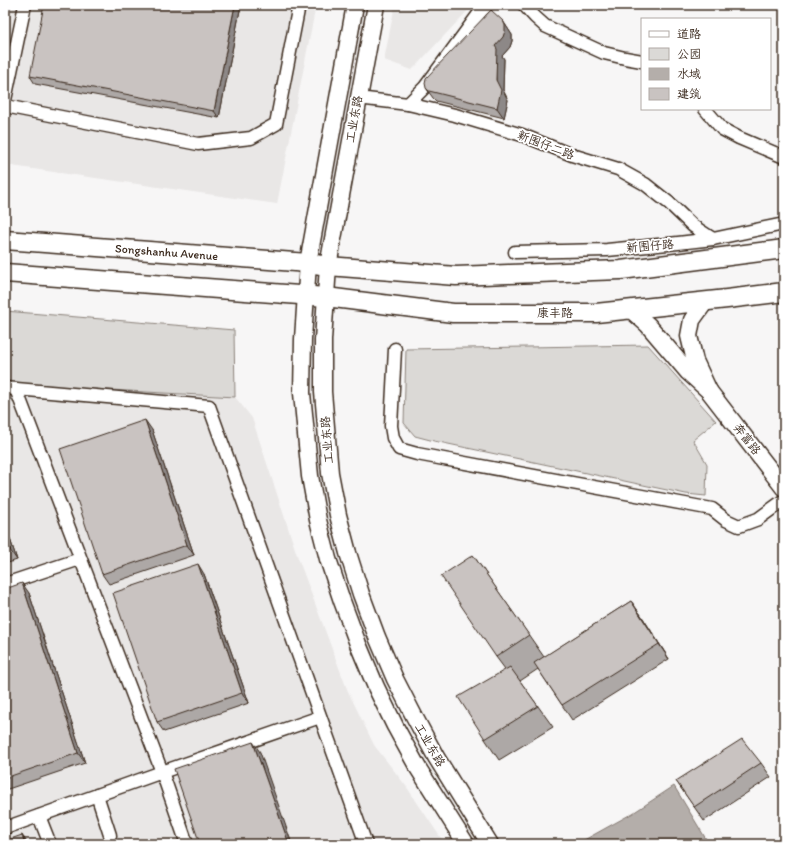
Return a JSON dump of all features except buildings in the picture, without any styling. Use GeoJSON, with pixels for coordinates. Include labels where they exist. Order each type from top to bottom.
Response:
{"type":"FeatureCollection","features":[{"type":"Feature","properties":{"kind":"main road","name":"工业东路"},"geometry":{"type":"LineString","coordinates":[[355,5],[308,263],[302,339],[302,392],[310,476],[318,520],[328,559],[344,608],[376,688],[418,768],[466,844]]}},
{"type":"Feature","properties":{"kind":"main road","name":"工业东路"},"geometry":{"type":"LineString","coordinates":[[376,5],[328,266],[323,340],[323,392],[330,473],[338,515],[348,553],[377,637],[395,679],[436,757],[490,844]]}},
{"type":"Feature","properties":{"kind":"main road","name":"Songshanhu Avenue"},"geometry":{"type":"LineString","coordinates":[[5,240],[308,263],[328,266]]}},
{"type":"Feature","properties":{"kind":"main road"},"geometry":{"type":"LineString","coordinates":[[328,266],[456,276],[621,270],[782,249]]}},
{"type":"Feature","properties":{"kind":"main road"},"geometry":{"type":"LineString","coordinates":[[5,273],[326,297]]}},
{"type":"Feature","properties":{"kind":"main road","name":"康丰路"},"geometry":{"type":"LineString","coordinates":[[326,297],[453,313],[596,313],[784,292]]}},
{"type":"Feature","properties":{"kind":"main road"},"geometry":{"type":"LineString","coordinates":[[705,302],[692,320],[689,336],[695,361],[709,391]]}},
{"type":"Feature","properties":{"kind":"main road"},"geometry":{"type":"LineString","coordinates":[[631,310],[648,325],[688,372],[709,391]]}},
{"type":"Feature","properties":{"kind":"main road","name":"奔富路"},"geometry":{"type":"LineString","coordinates":[[709,391],[784,488]]}},
{"type":"Feature","properties":{"kind":"street"},"geometry":{"type":"LineString","coordinates":[[5,100],[25,5]]}},
{"type":"Feature","properties":{"kind":"street"},"geometry":{"type":"LineString","coordinates":[[5,106],[198,144],[251,138],[276,124],[299,5]]}},
{"type":"Feature","properties":{"kind":"street"},"geometry":{"type":"LineString","coordinates":[[408,104],[425,87],[480,11],[487,5]]}},
{"type":"Feature","properties":{"kind":"street"},"geometry":{"type":"LineString","coordinates":[[524,5],[546,26],[604,53],[641,61]]}},
{"type":"Feature","properties":{"kind":"street","name":"新围仔二路"},"geometry":{"type":"LineString","coordinates":[[358,98],[408,104],[455,115],[522,135],[572,155],[618,169],[645,184],[669,203],[693,226],[713,239]]}},
{"type":"Feature","properties":{"kind":"street"},"geometry":{"type":"LineString","coordinates":[[706,110],[722,129],[738,138],[784,157]]}},
{"type":"Feature","properties":{"kind":"street","name":"新围仔路"},"geometry":{"type":"LineString","coordinates":[[515,252],[607,250],[678,243],[713,239],[784,224]]}},
{"type":"Feature","properties":{"kind":"street"},"geometry":{"type":"LineString","coordinates":[[395,349],[391,426],[393,438],[399,449],[424,456],[712,509],[726,520],[739,526],[758,519],[784,500]]}},
{"type":"Feature","properties":{"kind":"street"},"geometry":{"type":"LineString","coordinates":[[187,844],[162,772],[80,559],[10,389],[209,406],[366,844]]}},
{"type":"Feature","properties":{"kind":"street"},"geometry":{"type":"LineString","coordinates":[[5,584],[80,559]]}},
{"type":"Feature","properties":{"kind":"street"},"geometry":{"type":"LineString","coordinates":[[5,828],[320,717]]}},
{"type":"Feature","properties":{"kind":"street"},"geometry":{"type":"LineString","coordinates":[[97,795],[110,835]]}},
{"type":"Feature","properties":{"kind":"street"},"geometry":{"type":"LineString","coordinates":[[40,816],[50,844]]}},
{"type":"Feature","properties":{"kind":"shaded area"},"geometry":{"type":"Polygon","coordinates":[[[5,5],[316,5],[277,204],[5,165],[5,5]]]}},
{"type":"Feature","properties":{"kind":"shaded area"},"geometry":{"type":"Polygon","coordinates":[[[395,5],[473,5],[412,70],[384,60],[395,5]]]}},
{"type":"Feature","properties":{"kind":"shaded area"},"geometry":{"type":"Polygon","coordinates":[[[5,384],[235,397],[252,418],[298,558],[347,689],[374,745],[406,786],[445,844],[5,844],[5,384]]]}},
{"type":"Feature","properties":{"kind":"green space"},"geometry":{"type":"Polygon","coordinates":[[[5,311],[234,330],[235,397],[5,384],[5,311]]]}},
{"type":"Feature","properties":{"kind":"green space"},"geometry":{"type":"Polygon","coordinates":[[[648,345],[716,421],[693,440],[707,464],[706,496],[686,494],[434,441],[415,436],[404,423],[406,349],[648,345]]]}},
{"type":"Feature","properties":{"kind":"water"},"geometry":{"type":"Polygon","coordinates":[[[674,786],[709,844],[577,844],[633,813],[674,786]]]}}]}
